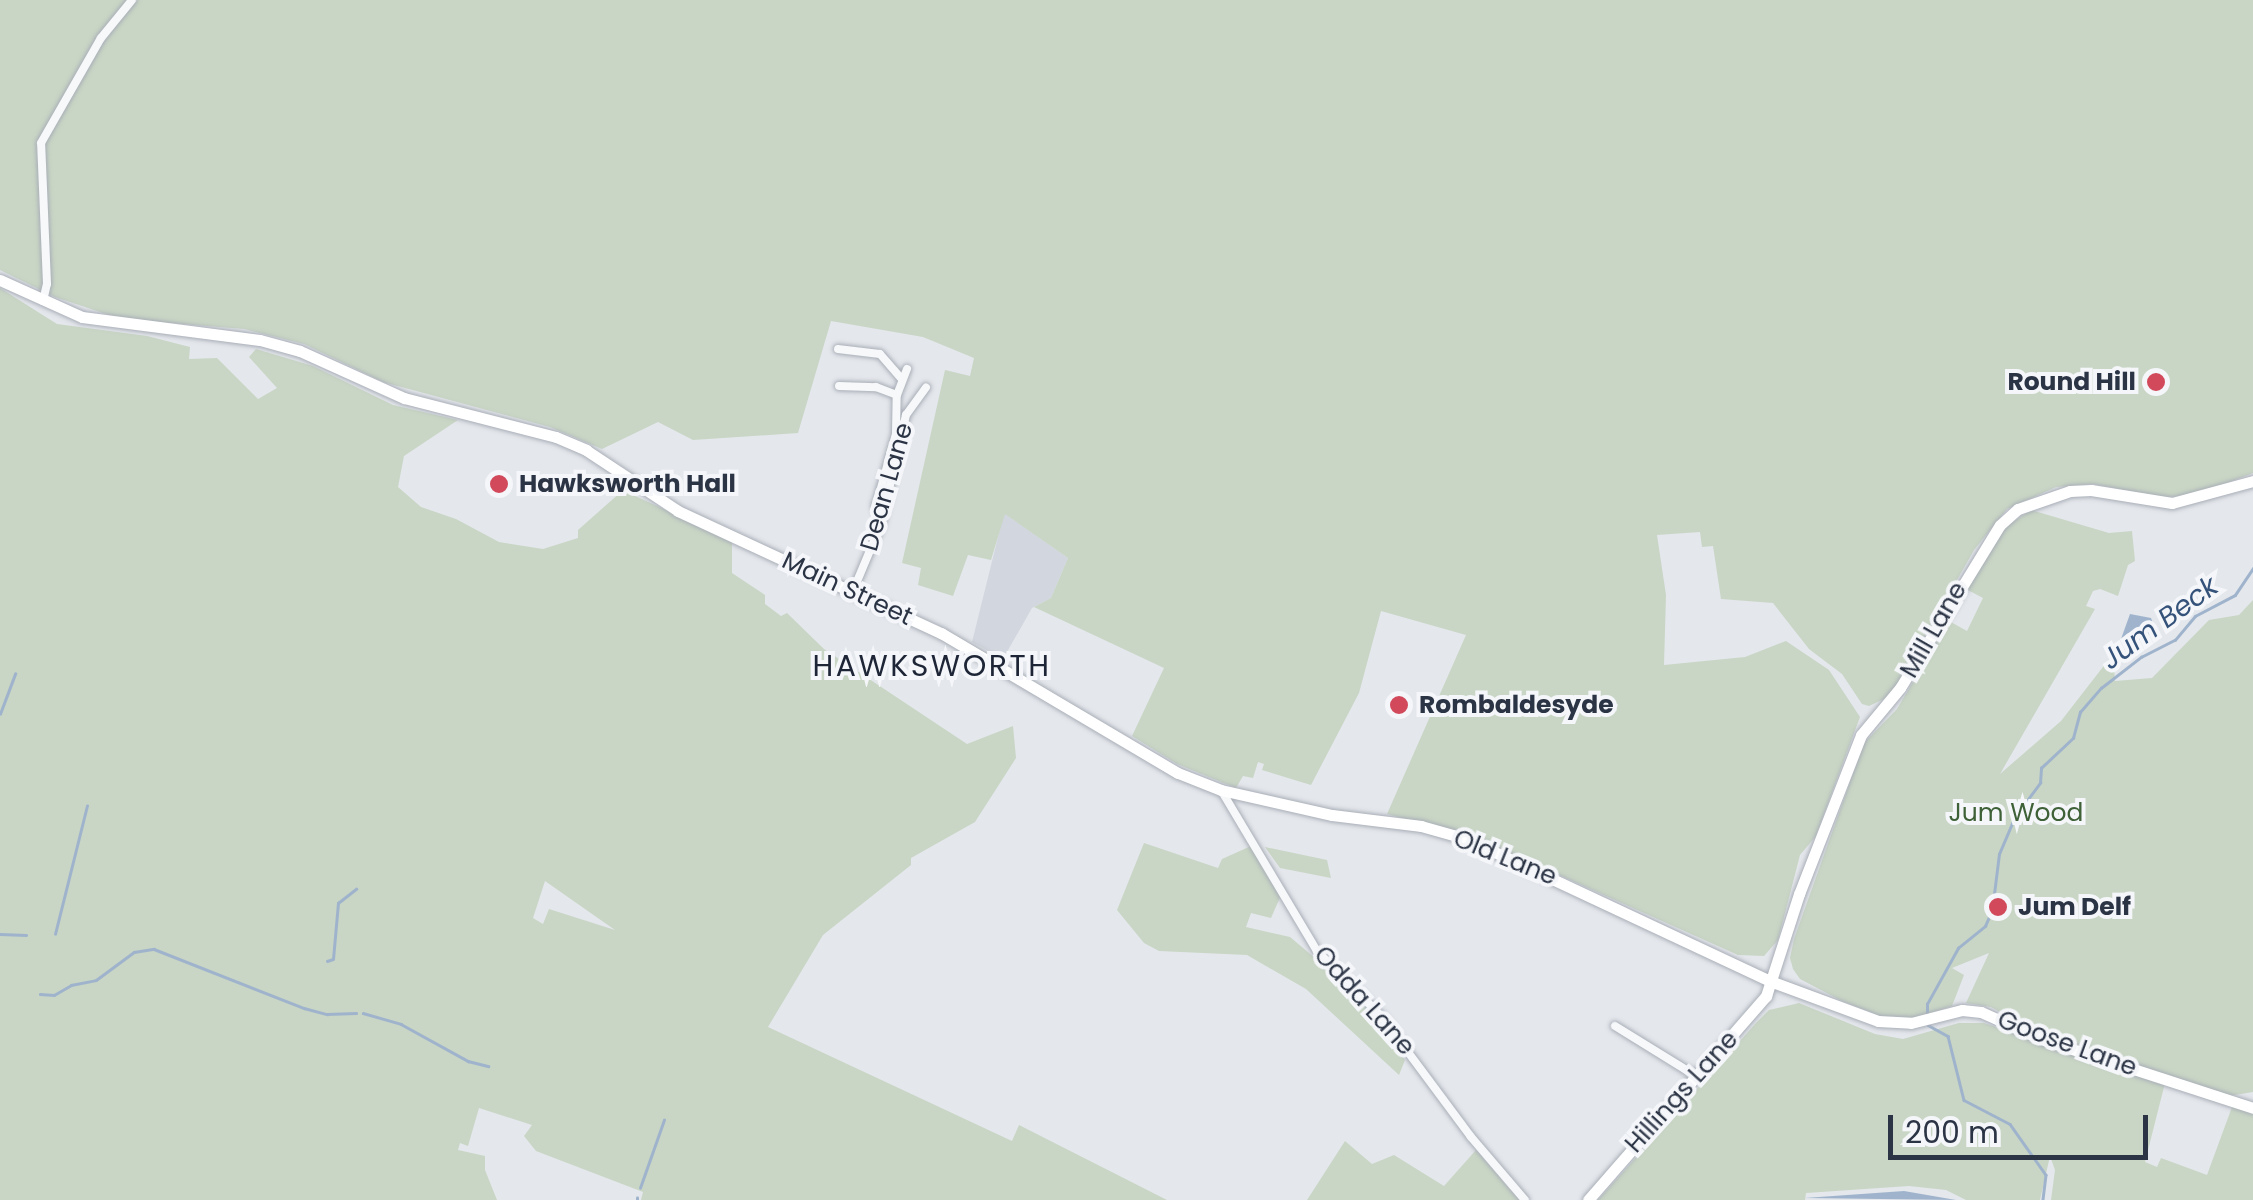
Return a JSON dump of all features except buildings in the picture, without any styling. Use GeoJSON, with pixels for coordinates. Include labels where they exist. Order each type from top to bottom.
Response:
{"type":"FeatureCollection","features":[{"type":"Feature","properties":{"kind":"street"},"geometry":{"type":"LineString","coordinates":[[43,301],[48,284],[41,144],[101,38],[132,0]]}},
{"type":"Feature","properties":{"kind":"street","name":"Main Street"},"geometry":{"type":"LineString","coordinates":[[0,280],[43,301],[100,321],[260,340],[300,351],[404,398],[556,437],[586,450],[678,511],[853,591],[1001,665],[1178,773],[1221,790]]}},
{"type":"Feature","properties":{"kind":"street"},"geometry":{"type":"LineString","coordinates":[[838,348],[880,354],[902,380]]}},
{"type":"Feature","properties":{"kind":"street"},"geometry":{"type":"LineString","coordinates":[[881,524],[876,506],[896,434],[898,395],[906,369]]}},
{"type":"Feature","properties":{"kind":"street"},"geometry":{"type":"LineString","coordinates":[[839,386],[876,387],[898,395]]}},
{"type":"Feature","properties":{"kind":"street","name":"Dean Lane"},"geometry":{"type":"LineString","coordinates":[[853,591],[881,524],[906,416],[926,387]]}},
{"type":"Feature","properties":{"kind":"street","name":"Mill Lane"},"geometry":{"type":"LineString","coordinates":[[1770,982],[1860,735],[1900,688],[1982,546],[2000,525],[2018,510],[2070,492],[2091,490],[2172,503],[2253,481]]}},
{"type":"Feature","properties":{"kind":"street","name":"Old Lane"},"geometry":{"type":"LineString","coordinates":[[1221,790],[1332,815],[1421,826],[1467,839],[1770,982]]}},
{"type":"Feature","properties":{"kind":"street","name":"Odda Lane"},"geometry":{"type":"LineString","coordinates":[[1221,790],[1317,951],[1370,1002],[1420,1063],[1471,1137],[1526,1200]]}},
{"type":"Feature","properties":{"kind":"street","name":"Goose Lane"},"geometry":{"type":"LineString","coordinates":[[1770,982],[1878,1021],[1922,1021],[1981,1012],[2041,1039],[2253,1108]]}},
{"type":"Feature","properties":{"kind":"street","name":"Hillings Lane"},"geometry":{"type":"LineString","coordinates":[[1588,1200],[1757,1008],[1770,982]]}},
{"type":"Feature","properties":{"kind":"street"},"geometry":{"type":"LineString","coordinates":[[1614,1026],[1696,1077]]}},
{"type":"Feature","properties":{"kind":"shaded area"},"geometry":{"type":"Polygon","coordinates":[[[1004,513],[1068,558],[1051,598],[1032,608],[1003,659],[972,642],[1004,513]]]}},
{"type":"Feature","properties":{"kind":"green space"},"geometry":{"type":"Polygon","coordinates":[[[0,0],[2253,0],[2253,473],[2193,496],[2161,497],[2093,484],[2056,487],[2007,509],[1974,550],[1896,687],[1888,697],[1869,706],[1862,704],[1842,674],[1809,649],[1773,603],[1721,599],[1713,546],[1702,547],[1700,532],[1657,535],[1666,595],[1664,665],[1745,657],[1786,641],[1829,670],[1860,717],[1816,836],[1800,855],[1778,940],[1764,956],[1738,955],[1479,839],[1387,814],[1466,635],[1381,611],[1359,693],[1311,785],[1262,770],[1264,764],[1258,762],[1253,778],[1243,776],[1236,788],[1177,764],[1132,736],[1164,668],[1034,607],[1051,598],[1068,558],[1005,514],[991,560],[968,555],[953,596],[918,585],[921,568],[902,563],[945,370],[970,376],[974,358],[923,337],[831,321],[798,433],[693,440],[658,422],[602,449],[550,427],[383,382],[304,344],[244,329],[121,319],[55,297],[0,270],[0,0]]]}},
{"type":"Feature","properties":{"kind":"green space"},"geometry":{"type":"Polygon","coordinates":[[[0,288],[57,324],[147,336],[190,347],[189,359],[217,358],[258,399],[277,388],[249,357],[256,349],[313,366],[393,405],[458,420],[404,456],[398,487],[421,507],[456,519],[499,542],[543,549],[578,538],[578,530],[622,491],[616,487],[732,541],[732,573],[765,595],[765,604],[781,616],[787,613],[824,649],[967,744],[1013,726],[1016,758],[975,822],[911,858],[911,865],[823,935],[768,1027],[1012,1141],[1019,1125],[1167,1200],[641,1200],[643,1192],[536,1151],[524,1136],[532,1125],[479,1108],[468,1146],[460,1143],[458,1150],[485,1156],[485,1170],[497,1200],[0,1200],[0,288]],[[545,881],[533,918],[543,924],[549,909],[615,930],[545,881]]]}},
{"type":"Feature","properties":{"kind":"green space","name":"Jum Wood"},"geometry":{"type":"Polygon","coordinates":[[[2031,510],[2109,533],[2132,531],[2135,561],[2128,565],[2118,596],[2100,589],[2093,591],[2086,606],[2095,609],[2000,774],[2061,721],[2113,654],[2115,681],[2152,678],[2209,620],[2239,615],[2253,600],[2253,1092],[2229,1096],[2208,1090],[2035,1031],[1991,1007],[1966,1003],[1989,953],[1952,968],[1964,975],[1952,1006],[1909,1020],[1880,1016],[1842,1001],[1800,979],[1793,969],[1790,958],[1794,939],[1864,743],[1897,709],[1949,621],[1967,631],[1983,598],[1966,589],[2002,529],[2031,510]]]}},
{"type":"Feature","properties":{"kind":"green space"},"geometry":{"type":"Polygon","coordinates":[[[1144,843],[1218,868],[1222,859],[1251,846],[1282,893],[1271,918],[1251,913],[1246,927],[1290,937],[1353,990],[1405,1060],[1399,1075],[1306,989],[1247,955],[1159,951],[1144,943],[1117,910],[1144,843]]]}},
{"type":"Feature","properties":{"kind":"green space"},"geometry":{"type":"Polygon","coordinates":[[[1265,847],[1327,860],[1331,878],[1280,868],[1265,847]]]}},
{"type":"Feature","properties":{"kind":"green space"},"geometry":{"type":"Polygon","coordinates":[[[1799,1003],[1875,1034],[1903,1039],[1959,1023],[1984,1023],[2165,1083],[2145,1162],[2157,1167],[2161,1158],[2207,1175],[2232,1107],[2253,1114],[2253,1200],[2051,1200],[2055,1170],[2050,1156],[2040,1200],[1966,1200],[1946,1190],[1909,1186],[1806,1193],[1805,1200],[1598,1200],[1769,1010],[1799,1003]]]}},
{"type":"Feature","properties":{"kind":"green space"},"geometry":{"type":"Polygon","coordinates":[[[1345,1141],[1372,1164],[1394,1155],[1444,1186],[1476,1150],[1519,1200],[1307,1200],[1345,1141]]]}},
{"type":"Feature","properties":{"kind":"water"},"geometry":{"type":"Polygon","coordinates":[[[2130,614],[2151,618],[2156,631],[2139,640],[2121,639],[2130,614]]]}},
{"type":"Feature","properties":{"kind":"water"},"geometry":{"type":"Polygon","coordinates":[[[1904,1191],[1956,1200],[1805,1198],[1904,1191]]]}},
{"type":"Feature","properties":{"kind":"waterway","name":"Jum Beck"},"geometry":{"type":"LineString","coordinates":[[1927,1013],[1927,1004],[1958,948],[1985,926],[1992,910],[1999,854],[2014,818],[2040,783],[2041,768],[2073,738],[2080,712],[2101,688],[2141,657],[2175,640],[2195,616],[2235,595],[2253,568]]}},
{"type":"Feature","properties":{"kind":"waterway"},"geometry":{"type":"LineString","coordinates":[[0,714],[15,674]]}},
{"type":"Feature","properties":{"kind":"waterway"},"geometry":{"type":"LineString","coordinates":[[55,934],[87,806]]}},
{"type":"Feature","properties":{"kind":"waterway"},"geometry":{"type":"LineString","coordinates":[[327,961],[333,959],[338,903],[356,889]]}},
{"type":"Feature","properties":{"kind":"waterway"},"geometry":{"type":"LineString","coordinates":[[0,934],[26,935]]}},
{"type":"Feature","properties":{"kind":"waterway"},"geometry":{"type":"LineString","coordinates":[[40,994],[54,995],[71,985],[96,980],[134,952],[154,949],[304,1008],[327,1014],[356,1013]]}},
{"type":"Feature","properties":{"kind":"waterway"},"geometry":{"type":"LineString","coordinates":[[363,1013],[401,1024],[468,1061],[488,1066]]}},
{"type":"Feature","properties":{"kind":"waterway","name":"Jum Beck"},"geometry":{"type":"LineString","coordinates":[[1928,1025],[1948,1036],[1964,1100],[2010,1124],[2046,1175],[2043,1200]]}},
{"type":"Feature","properties":{"kind":"waterway"},"geometry":{"type":"LineString","coordinates":[[640,1188],[664,1120]]}},
{"type":"Feature","properties":{"kind":"place","name":"Round Hill"},"geometry":{"type":"Point","coordinates":[2156,382]}},
{"type":"Feature","properties":{"kind":"place","name":"Hawksworth Hall"},"geometry":{"type":"Point","coordinates":[499,484]}},
{"type":"Feature","properties":{"kind":"place","name":"Rombaldesyde"},"geometry":{"type":"Point","coordinates":[1399,705]}},
{"type":"Feature","properties":{"kind":"place","name":"Jum Delf"},"geometry":{"type":"Point","coordinates":[1998,907]}},
{"type":"Feature","properties":{"kind":"district","name":"HAWKSWORTH"},"geometry":{"type":"Point","coordinates":[932,666]}}]}
